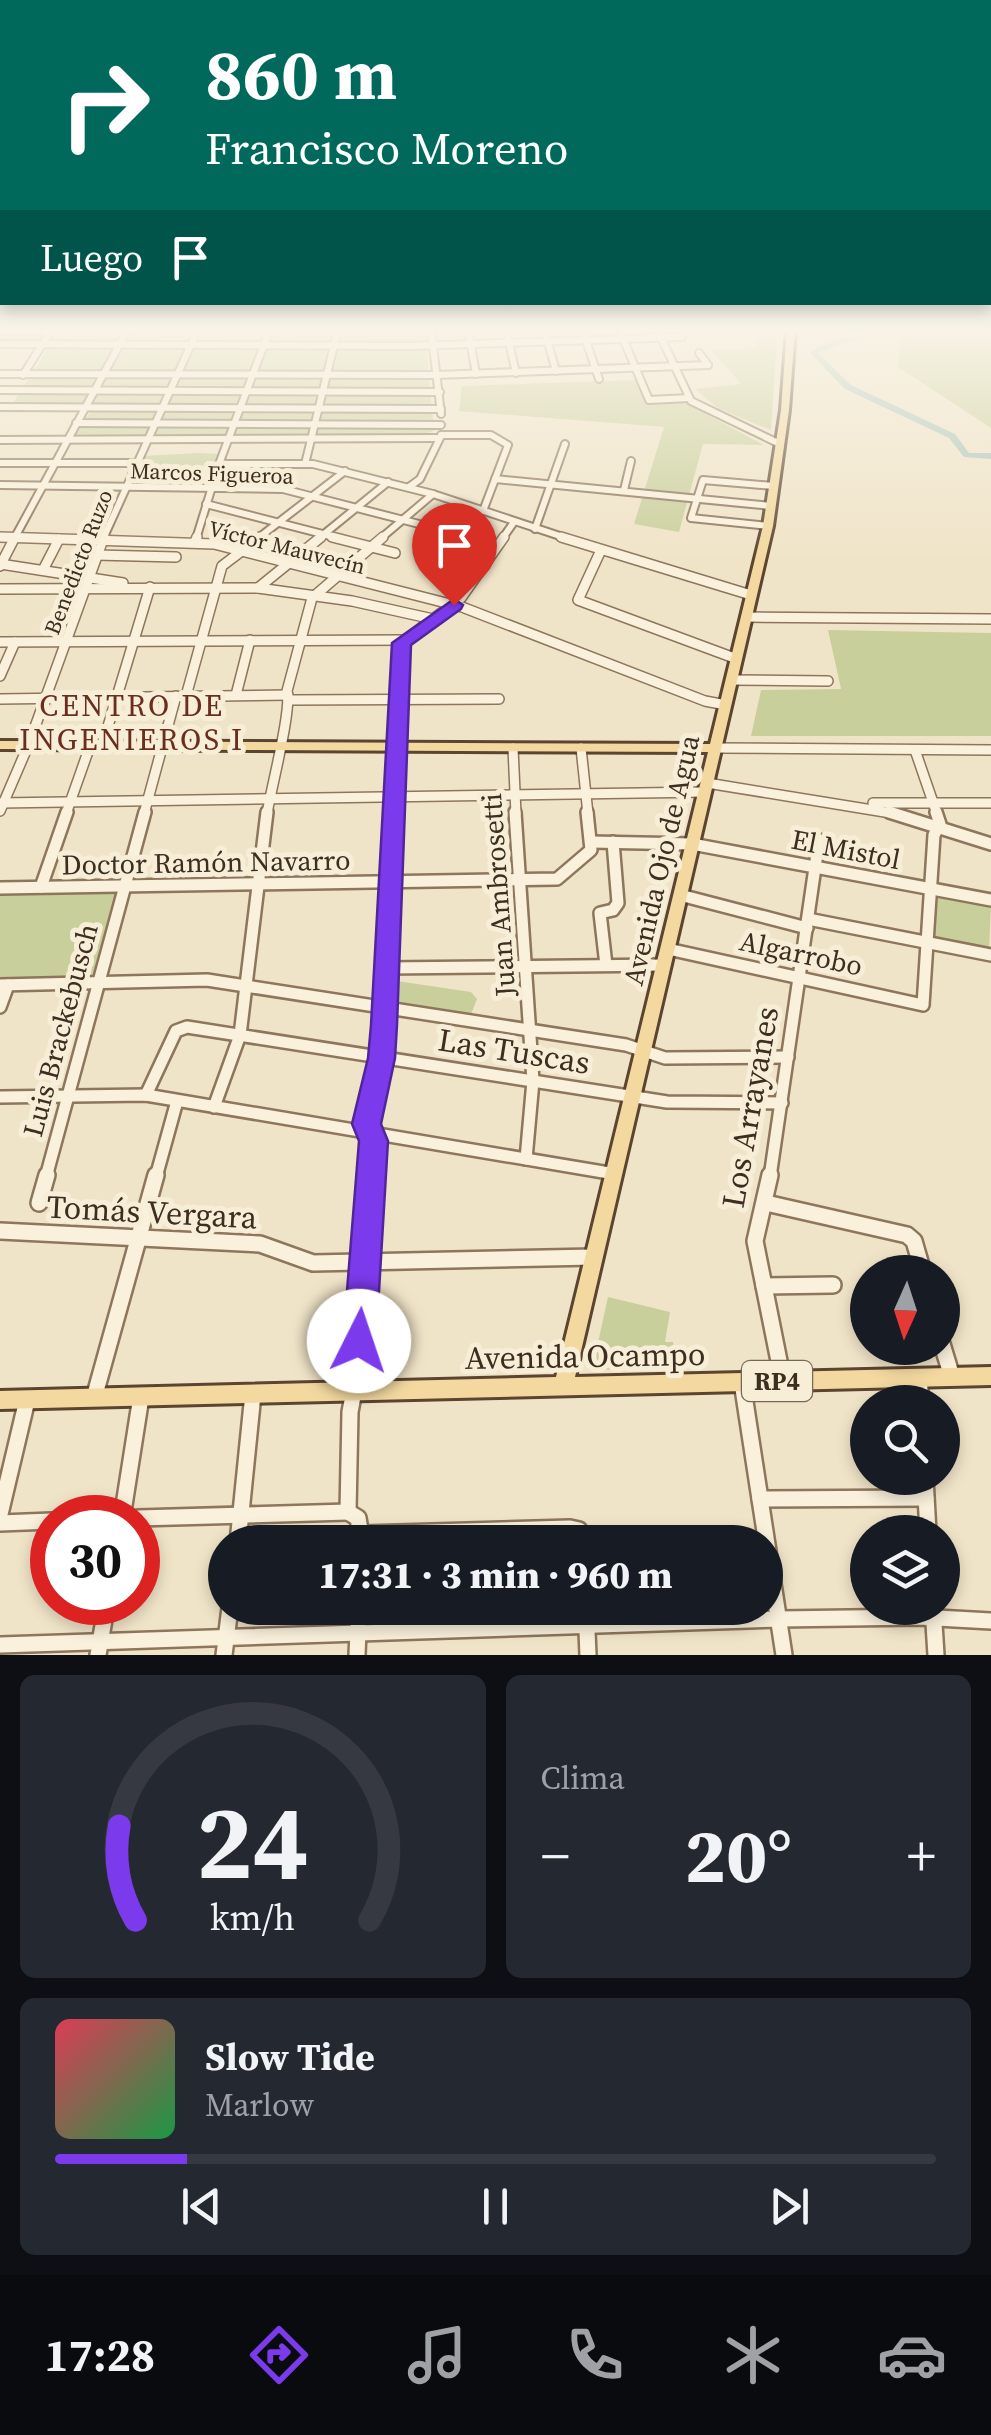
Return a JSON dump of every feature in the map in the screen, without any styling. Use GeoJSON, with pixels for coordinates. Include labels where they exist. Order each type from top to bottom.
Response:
{"type":"FeatureCollection","features":[{"type":"Feature","properties":{"kind":"main road","name":"Avenida Ojo de Agua"},"geometry":{"type":"LineString","coordinates":[[564,1386],[768,526],[784,406]]}},
{"type":"Feature","properties":{"kind":"main road"},"geometry":{"type":"LineString","coordinates":[[0,746],[715,748]]}},
{"type":"Feature","properties":{"kind":"main road","name":"Avenida Ocampo"},"geometry":{"type":"LineString","coordinates":[[0,1400],[991,1376]]}},
{"type":"Feature","properties":{"kind":"street"},"geometry":{"type":"LineString","coordinates":[[705,406],[780,444]]}},
{"type":"Feature","properties":{"kind":"street"},"geometry":{"type":"LineString","coordinates":[[85,408],[64,440],[0,565],[152,587]]}},
{"type":"Feature","properties":{"kind":"street","name":"Benedicto Ruzo"},"geometry":{"type":"LineString","coordinates":[[1,805],[28,746],[102,540],[162,408]]}},
{"type":"Feature","properties":{"kind":"street"},"geometry":{"type":"LineString","coordinates":[[195,542],[241,408]]}},
{"type":"Feature","properties":{"kind":"street"},"geometry":{"type":"LineString","coordinates":[[305,464],[318,408]]}},
{"type":"Feature","properties":{"kind":"street"},"geometry":{"type":"LineString","coordinates":[[1,409],[441,409],[439,437],[420,479],[408,487]]}},
{"type":"Feature","properties":{"kind":"street"},"geometry":{"type":"LineString","coordinates":[[76,423],[442,424]]}},
{"type":"Feature","properties":{"kind":"street"},"geometry":{"type":"LineString","coordinates":[[0,440],[502,438],[508,445],[482,511]]}},
{"type":"Feature","properties":{"kind":"street"},"geometry":{"type":"LineString","coordinates":[[535,529],[566,444]]}},
{"type":"Feature","properties":{"kind":"street"},"geometry":{"type":"LineString","coordinates":[[624,490],[631,461]]}},
{"type":"Feature","properties":{"kind":"street"},"geometry":{"type":"LineString","coordinates":[[0,463],[136,464]]}},
{"type":"Feature","properties":{"kind":"street"},"geometry":{"type":"LineString","coordinates":[[219,464],[305,464],[388,482],[751,595]]}},
{"type":"Feature","properties":{"kind":"street","name":"Luis Brackebusch"},"geometry":{"type":"LineString","coordinates":[[39,1202],[164,746],[222,566],[344,472]]}},
{"type":"Feature","properties":{"kind":"street"},"geometry":{"type":"LineString","coordinates":[[495,478],[771,506]]}},
{"type":"Feature","properties":{"kind":"street"},"geometry":{"type":"LineString","coordinates":[[258,588],[388,482]]}},
{"type":"Feature","properties":{"kind":"street"},"geometry":{"type":"LineString","coordinates":[[768,526],[690,518],[699,482],[774,486]]}},
{"type":"Feature","properties":{"kind":"street","name":"Marcos Figueroa"},"geometry":{"type":"LineString","coordinates":[[0,486],[283,489],[402,519],[492,553]]}},
{"type":"Feature","properties":{"kind":"street"},"geometry":{"type":"LineString","coordinates":[[214,1106],[240,1034],[247,987],[246,956],[279,746],[300,640],[314,595],[433,494]]}},
{"type":"Feature","properties":{"kind":"street"},"geometry":{"type":"LineString","coordinates":[[206,504],[395,552]]}},
{"type":"Feature","properties":{"kind":"street"},"geometry":{"type":"LineString","coordinates":[[0,642],[403,640],[454,605],[514,522]]}},
{"type":"Feature","properties":{"kind":"street","name":"Víctor Mauvecín"},"geometry":{"type":"LineString","coordinates":[[0,537],[195,542],[241,550],[454,605],[705,701],[726,705]]}},
{"type":"Feature","properties":{"kind":"street"},"geometry":{"type":"LineString","coordinates":[[42,570],[59,539]]}},
{"type":"Feature","properties":{"kind":"street"},"geometry":{"type":"LineString","coordinates":[[601,550],[578,600],[737,659]]}},
{"type":"Feature","properties":{"kind":"street"},"geometry":{"type":"LineString","coordinates":[[96,556],[176,556]]}},
{"type":"Feature","properties":{"kind":"street"},"geometry":{"type":"LineString","coordinates":[[42,887],[71,801],[116,697],[152,587]]}},
{"type":"Feature","properties":{"kind":"street"},"geometry":{"type":"LineString","coordinates":[[0,590],[258,588],[434,618]]}},
{"type":"Feature","properties":{"kind":"street"},"geometry":{"type":"LineString","coordinates":[[746,617],[991,619]]}},
{"type":"Feature","properties":{"kind":"street"},"geometry":{"type":"LineString","coordinates":[[236,695],[250,640]]}},
{"type":"Feature","properties":{"kind":"street"},"geometry":{"type":"LineString","coordinates":[[348,1512],[350,1412],[374,1141],[366,1124],[381,1058],[385,1008],[392,798],[403,640]]}},
{"type":"Feature","properties":{"kind":"street"},"geometry":{"type":"LineString","coordinates":[[0,676],[15,642]]}},
{"type":"Feature","properties":{"kind":"street"},"geometry":{"type":"LineString","coordinates":[[732,680],[828,681]]}},
{"type":"Feature","properties":{"kind":"street"},"geometry":{"type":"LineString","coordinates":[[0,699],[236,695],[397,700],[498,698]]}},
{"type":"Feature","properties":{"kind":"street","name":"Juan Ambrosetti"},"geometry":{"type":"LineString","coordinates":[[513,748],[533,1082],[526,1159]]}},
{"type":"Feature","properties":{"kind":"street"},"geometry":{"type":"LineString","coordinates":[[581,748],[591,842],[692,844]]}},
{"type":"Feature","properties":{"kind":"street"},"geometry":{"type":"LineString","coordinates":[[715,748],[991,750]]}},
{"type":"Feature","properties":{"kind":"street"},"geometry":{"type":"LineString","coordinates":[[915,750],[938,829],[934,835],[927,942]]}},
{"type":"Feature","properties":{"kind":"street"},"geometry":{"type":"LineString","coordinates":[[1,805],[514,796],[706,787],[880,808],[991,844]]}},
{"type":"Feature","properties":{"kind":"street"},"geometry":{"type":"LineString","coordinates":[[847,804],[991,803]]}},
{"type":"Feature","properties":{"kind":"street","name":"Los Arrayanes"},"geometry":{"type":"LineString","coordinates":[[783,1381],[754,1241],[766,1203],[819,840]]}},
{"type":"Feature","properties":{"kind":"street","name":"Doctor Ramón Navarro"},"geometry":{"type":"LineString","coordinates":[[0,888],[563,877],[587,856],[591,842]]}},
{"type":"Feature","properties":{"kind":"street"},"geometry":{"type":"LineString","coordinates":[[606,965],[600,913],[614,910],[618,903],[613,842]]}},
{"type":"Feature","properties":{"kind":"street","name":"El Mistol"},"geometry":{"type":"LineString","coordinates":[[692,844],[991,900]]}},
{"type":"Feature","properties":{"kind":"street"},"geometry":{"type":"LineString","coordinates":[[680,895],[808,923],[991,955]]}},
{"type":"Feature","properties":{"kind":"street","name":"Algarrobo"},"geometry":{"type":"LineString","coordinates":[[386,968],[606,965],[666,957],[800,978],[923,1005],[927,942]]}},
{"type":"Feature","properties":{"kind":"street"},"geometry":{"type":"LineString","coordinates":[[0,1008],[4,985],[194,980],[530,1031],[644,1050],[664,1058],[788,1057]]}},
{"type":"Feature","properties":{"kind":"street","name":"Las Tuscas"},"geometry":{"type":"LineString","coordinates":[[146,1095],[180,1027],[634,1098],[692,1104],[782,1103]]}},
{"type":"Feature","properties":{"kind":"street"},"geometry":{"type":"LineString","coordinates":[[0,1097],[146,1095],[615,1174]]}},
{"type":"Feature","properties":{"kind":"street"},"geometry":{"type":"LineString","coordinates":[[94,1398],[178,1100]]}},
{"type":"Feature","properties":{"kind":"street"},"geometry":{"type":"LineString","coordinates":[[766,1203],[907,1236],[914,1241],[918,1255]]}},
{"type":"Feature","properties":{"kind":"street","name":"Tomás Vergara"},"geometry":{"type":"LineString","coordinates":[[0,1232],[260,1244],[304,1262],[596,1256]]}},
{"type":"Feature","properties":{"kind":"street"},"geometry":{"type":"LineString","coordinates":[[764,1286],[833,1285]]}},
{"type":"Feature","properties":{"kind":"street"},"geometry":{"type":"LineString","coordinates":[[948,1365],[952,1377]]}},
{"type":"Feature","properties":{"kind":"street"},"geometry":{"type":"LineString","coordinates":[[920,1378],[920,1385]]}},
{"type":"Feature","properties":{"kind":"street"},"geometry":{"type":"LineString","coordinates":[[742,1382],[764,1525]]}},
{"type":"Feature","properties":{"kind":"street"},"geometry":{"type":"LineString","coordinates":[[240,1525],[253,1394]]}},
{"type":"Feature","properties":{"kind":"street"},"geometry":{"type":"LineString","coordinates":[[126,1495],[142,1396]]}},
{"type":"Feature","properties":{"kind":"street"},"geometry":{"type":"LineString","coordinates":[[0,1514],[28,1400]]}},
{"type":"Feature","properties":{"kind":"street"},"geometry":{"type":"LineString","coordinates":[[926,1495],[927,1515]]}},
{"type":"Feature","properties":{"kind":"street"},"geometry":{"type":"LineString","coordinates":[[760,1499],[926,1498]]}},
{"type":"Feature","properties":{"kind":"street"},"geometry":{"type":"LineString","coordinates":[[160,1517],[348,1512],[358,1518],[360,1525]]}},
{"type":"Feature","properties":{"kind":"street"},"geometry":{"type":"LineString","coordinates":[[0,1523],[30,1522]]}},
{"type":"Feature","properties":{"kind":"street"},"geometry":{"type":"LineString","coordinates":[[783,1620],[850,1617]]}},
{"type":"Feature","properties":{"kind":"street"},"geometry":{"type":"LineString","coordinates":[[960,1617],[991,1621]]}},
{"type":"Feature","properties":{"kind":"street"},"geometry":{"type":"LineString","coordinates":[[357,1655],[359,1625]]}},
{"type":"Feature","properties":{"kind":"street"},"geometry":{"type":"LineString","coordinates":[[0,1645],[225,1646],[358,1634],[642,1625]]}},
{"type":"Feature","properties":{"kind":"street"},"geometry":{"type":"LineString","coordinates":[[780,1625],[784,1655]]}},
{"type":"Feature","properties":{"kind":"street"},"geometry":{"type":"LineString","coordinates":[[934,1625],[936,1655]]}},
{"type":"Feature","properties":{"kind":"street"},"geometry":{"type":"LineString","coordinates":[[587,1627],[588,1655]]}},
{"type":"Feature","properties":{"kind":"green space"},"geometry":{"type":"Polygon","coordinates":[[[62,406],[432,406],[434,431],[414,437],[74,438],[93,407],[62,406]]]}},
{"type":"Feature","properties":{"kind":"green space"},"geometry":{"type":"Polygon","coordinates":[[[460,406],[692,406],[764,445],[703,444],[679,532],[634,524],[664,427],[459,411],[460,406]]]}},
{"type":"Feature","properties":{"kind":"green space"},"geometry":{"type":"Polygon","coordinates":[[[716,406],[773,406],[771,430],[716,406]]]}},
{"type":"Feature","properties":{"kind":"green space"},"geometry":{"type":"Polygon","coordinates":[[[958,406],[991,406],[991,428],[958,406]]]}},
{"type":"Feature","properties":{"kind":"green space"},"geometry":{"type":"Polygon","coordinates":[[[219,454],[206,486],[131,484],[143,456],[219,454]]]}},
{"type":"Feature","properties":{"kind":"green space"},"geometry":{"type":"Polygon","coordinates":[[[828,630],[991,633],[991,736],[751,736],[761,690],[841,689],[828,630]]]}},
{"type":"Feature","properties":{"kind":"green space"},"geometry":{"type":"Polygon","coordinates":[[[0,891],[118,891],[97,978],[0,983],[0,891]]]}},
{"type":"Feature","properties":{"kind":"green space"},"geometry":{"type":"Polygon","coordinates":[[[936,893],[991,905],[989,951],[932,937],[936,893]]]}},
{"type":"Feature","properties":{"kind":"green space"},"geometry":{"type":"Polygon","coordinates":[[[397,981],[471,992],[477,999],[470,1017],[391,1003],[389,985],[397,981]]]}},
{"type":"Feature","properties":{"kind":"green space"},"geometry":{"type":"Polygon","coordinates":[[[608,1297],[670,1312],[665,1342],[673,1342],[677,1367],[592,1370],[608,1297]]]}},
{"type":"Feature","properties":{"kind":"waterway"},"geometry":{"type":"LineString","coordinates":[[889,406],[952,436],[967,455],[991,456]]}},
{"type":"Feature","properties":{"kind":"district","name":"CENTRO DE INGENIEROS I"},"geometry":{"type":"Point","coordinates":[132,723]}},
{"type":"Feature","properties":{"kind":"route"},"geometry":{"type":"LineString","coordinates":[[359,1341],[374,1141],[366,1124],[384,1025],[401,643],[454,605]]}}]}
